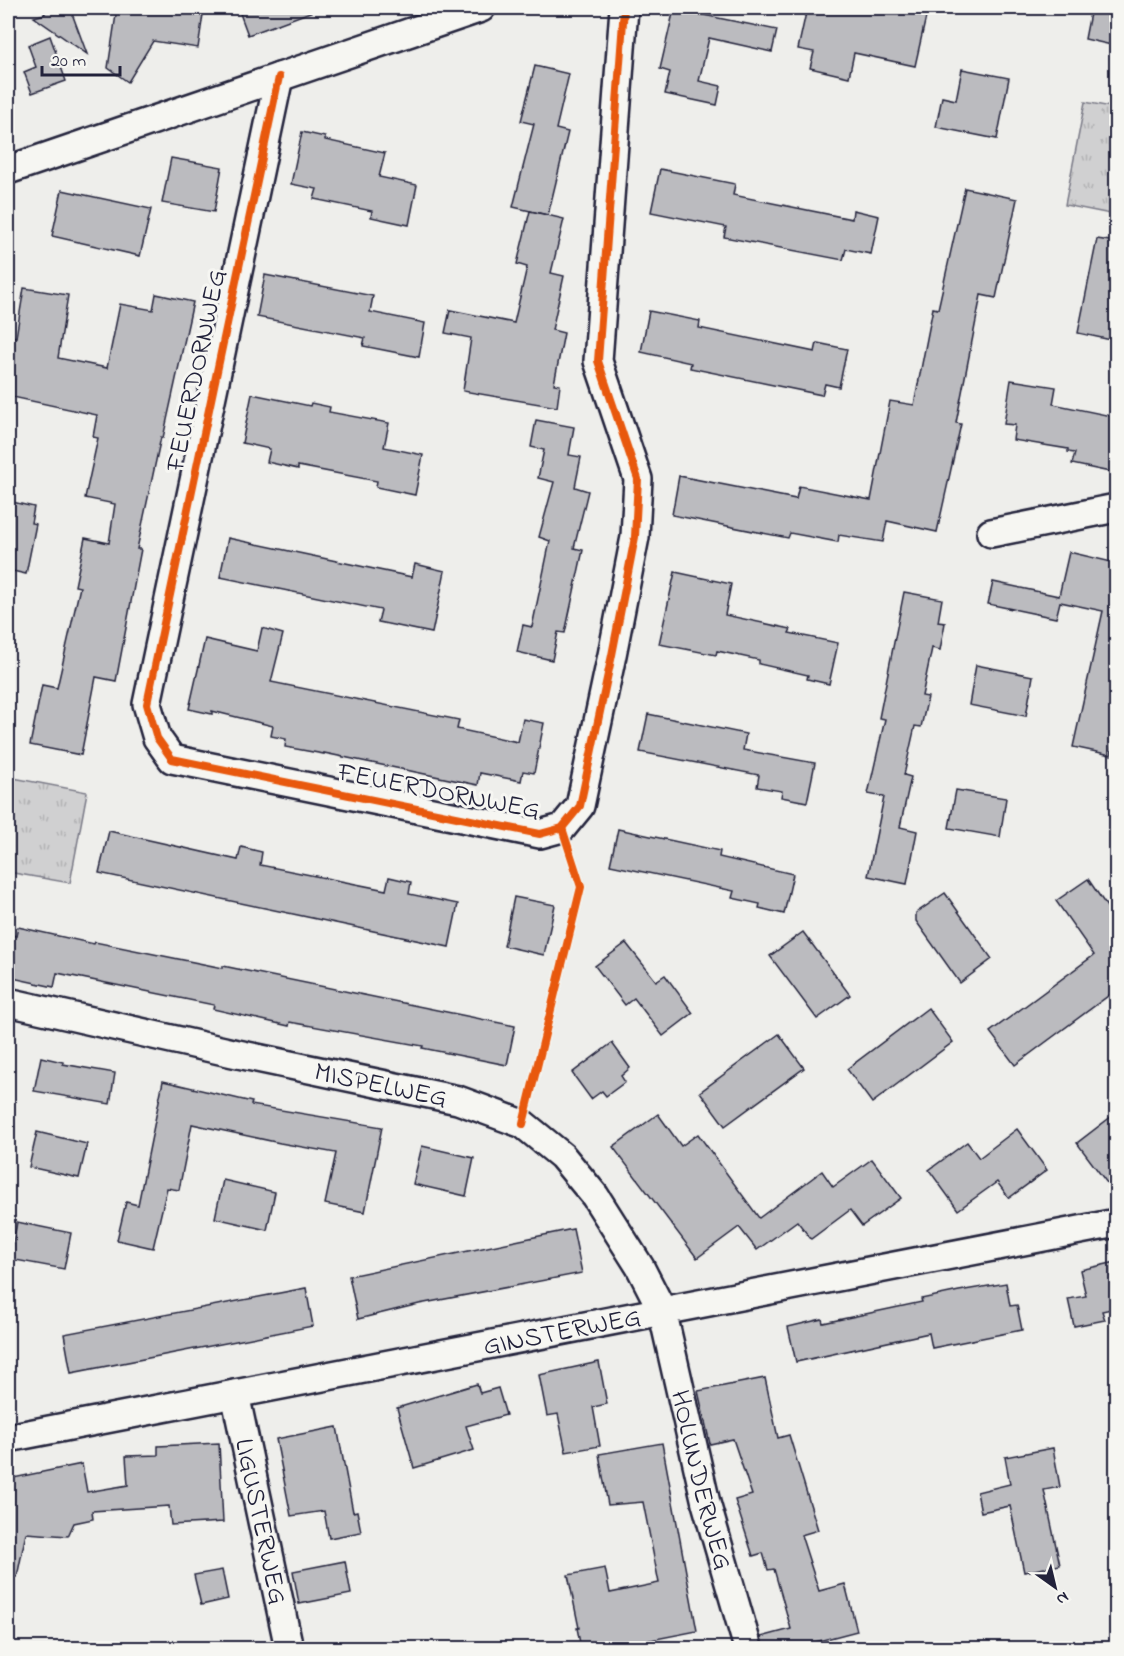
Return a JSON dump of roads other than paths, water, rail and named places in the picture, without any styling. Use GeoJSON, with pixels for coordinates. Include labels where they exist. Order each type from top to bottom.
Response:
{"type":"FeatureCollection","features":[{"type":"Feature","properties":{"kind":"street"},"geometry":{"type":"LineString","coordinates":[[8,170],[481,8]]}},
{"type":"Feature","properties":{"kind":"street","name":"FEUERDORNWEG"},"geometry":{"type":"LineString","coordinates":[[279,77],[147,704],[157,738],[172,759],[540,834],[562,828],[580,806],[635,537],[638,479],[598,362],[624,8]]}},
{"type":"Feature","properties":{"kind":"street"},"geometry":{"type":"LineString","coordinates":[[991,533],[1116,508]]}},
{"type":"Feature","properties":{"kind":"street","name":"MISPELWEG"},"geometry":{"type":"LineString","coordinates":[[8,1002],[233,1053],[458,1100],[523,1124],[562,1156],[595,1196],[640,1267],[662,1310]]}},
{"type":"Feature","properties":{"kind":"street","name":"GINSTERWEG"},"geometry":{"type":"LineString","coordinates":[[8,1438],[1116,1224]]}},
{"type":"Feature","properties":{"kind":"street","name":"HOLUNDERWEG"},"geometry":{"type":"LineString","coordinates":[[662,1310],[706,1503],[748,1648]]}},
{"type":"Feature","properties":{"kind":"street","name":"LIGUSTERWEG"},"geometry":{"type":"LineString","coordinates":[[235,1394],[289,1648]]}}]}
